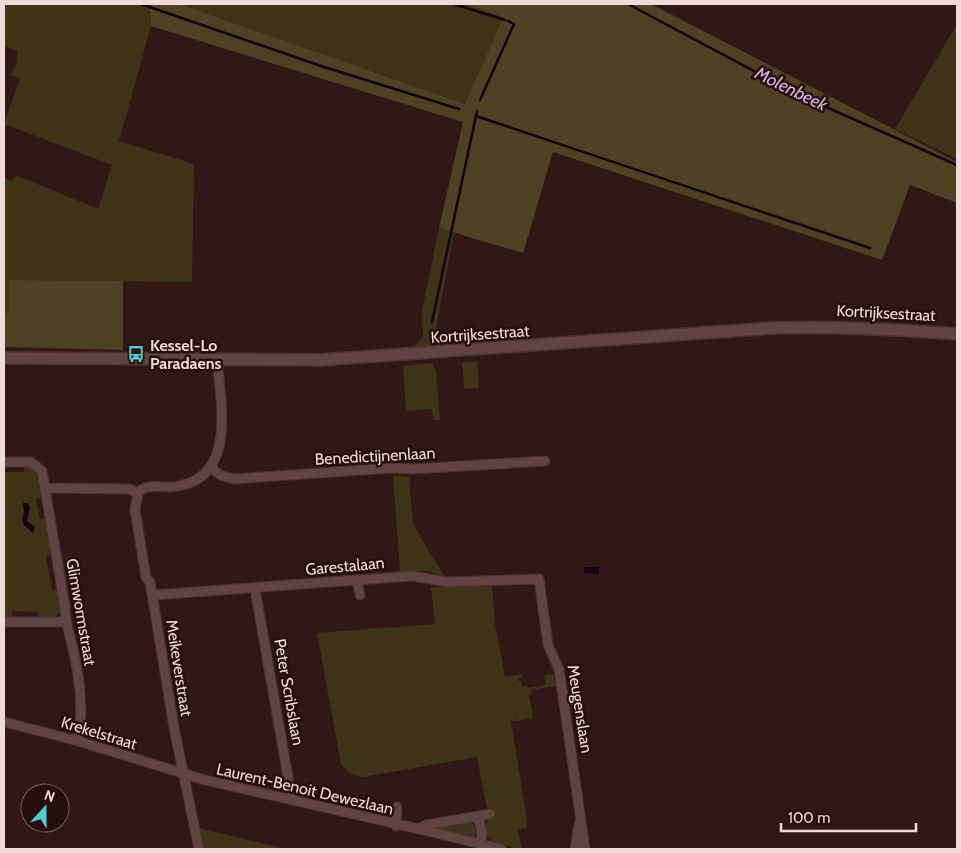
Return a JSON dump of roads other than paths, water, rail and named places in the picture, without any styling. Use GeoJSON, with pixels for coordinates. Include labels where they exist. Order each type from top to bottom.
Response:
{"type":"FeatureCollection","features":[{"type":"Feature","properties":{"kind":"street","name":"Kortrijksestraat"},"geometry":{"type":"LineString","coordinates":[[4,358],[320,360],[773,328],[865,327],[957,334]]}},
{"type":"Feature","properties":{"kind":"street"},"geometry":{"type":"LineString","coordinates":[[45,488],[129,489],[138,493],[143,488],[175,486],[197,477],[210,467],[222,437],[217,360]]}},
{"type":"Feature","properties":{"kind":"street","name":"Benedictijnenlaan"},"geometry":{"type":"LineString","coordinates":[[210,467],[220,475],[234,479],[392,468],[414,469],[545,461]]}},
{"type":"Feature","properties":{"kind":"street","name":"Glimwormstraat"},"geometry":{"type":"LineString","coordinates":[[4,462],[31,462],[42,471],[65,607],[65,622],[72,645],[82,702],[82,719],[78,741]]}},
{"type":"Feature","properties":{"kind":"street","name":"Meikeverstraat"},"geometry":{"type":"LineString","coordinates":[[138,493],[135,510],[146,577],[150,582],[153,594],[174,728],[199,849]]}},
{"type":"Feature","properties":{"kind":"street","name":"Garestalaan"},"geometry":{"type":"LineString","coordinates":[[153,594],[256,589],[412,576],[448,582],[539,579]]}},
{"type":"Feature","properties":{"kind":"street","name":"Meugenslaan"},"geometry":{"type":"LineString","coordinates":[[539,579],[548,645],[560,669],[585,849]]}},
{"type":"Feature","properties":{"kind":"street"},"geometry":{"type":"LineString","coordinates":[[357,580],[360,595]]}},
{"type":"Feature","properties":{"kind":"street","name":"Peter Scribslaan"},"geometry":{"type":"LineString","coordinates":[[256,589],[292,800]]}},
{"type":"Feature","properties":{"kind":"street"},"geometry":{"type":"LineString","coordinates":[[4,622],[65,622]]}},
{"type":"Feature","properties":{"kind":"street","name":"Krekelstraat"},"geometry":{"type":"LineString","coordinates":[[4,722],[78,741],[185,775]]}},
{"type":"Feature","properties":{"kind":"street","name":"Laurent-Benoit Dewezlaan"},"geometry":{"type":"LineString","coordinates":[[185,775],[396,826],[419,829],[501,849]]}},
{"type":"Feature","properties":{"kind":"street"},"geometry":{"type":"LineString","coordinates":[[396,826],[397,806]]}},
{"type":"Feature","properties":{"kind":"street","name":"Laurent-Benoit Dewezlaan"},"geometry":{"type":"LineString","coordinates":[[419,829],[426,825],[490,814]]}},
{"type":"Feature","properties":{"kind":"street"},"geometry":{"type":"LineString","coordinates":[[478,816],[482,832],[481,844]]}},
{"type":"Feature","properties":{"kind":"street","name":"Meugenslaan"},"geometry":{"type":"LineString","coordinates":[[575,849],[581,817]]}},
{"type":"Feature","properties":{"kind":"waterway"},"geometry":{"type":"LineString","coordinates":[[141,4],[324,67],[459,109]]}},
{"type":"Feature","properties":{"kind":"waterway"},"geometry":{"type":"LineString","coordinates":[[454,4],[505,20]]}},
{"type":"Feature","properties":{"kind":"waterway","name":"Molenbeek"},"geometry":{"type":"LineString","coordinates":[[628,4],[799,95],[957,165]]}},
{"type":"Feature","properties":{"kind":"waterway"},"geometry":{"type":"LineString","coordinates":[[480,100],[514,24],[508,21]]}},
{"type":"Feature","properties":{"kind":"waterway"},"geometry":{"type":"LineString","coordinates":[[432,322],[477,111]]}},
{"type":"Feature","properties":{"kind":"waterway"},"geometry":{"type":"LineString","coordinates":[[476,116],[870,248]]}},
{"type":"Feature","properties":{"kind":"place","name":"Kessel-Lo Paradaens"},"geometry":{"type":"Point","coordinates":[136,354]}}]}
